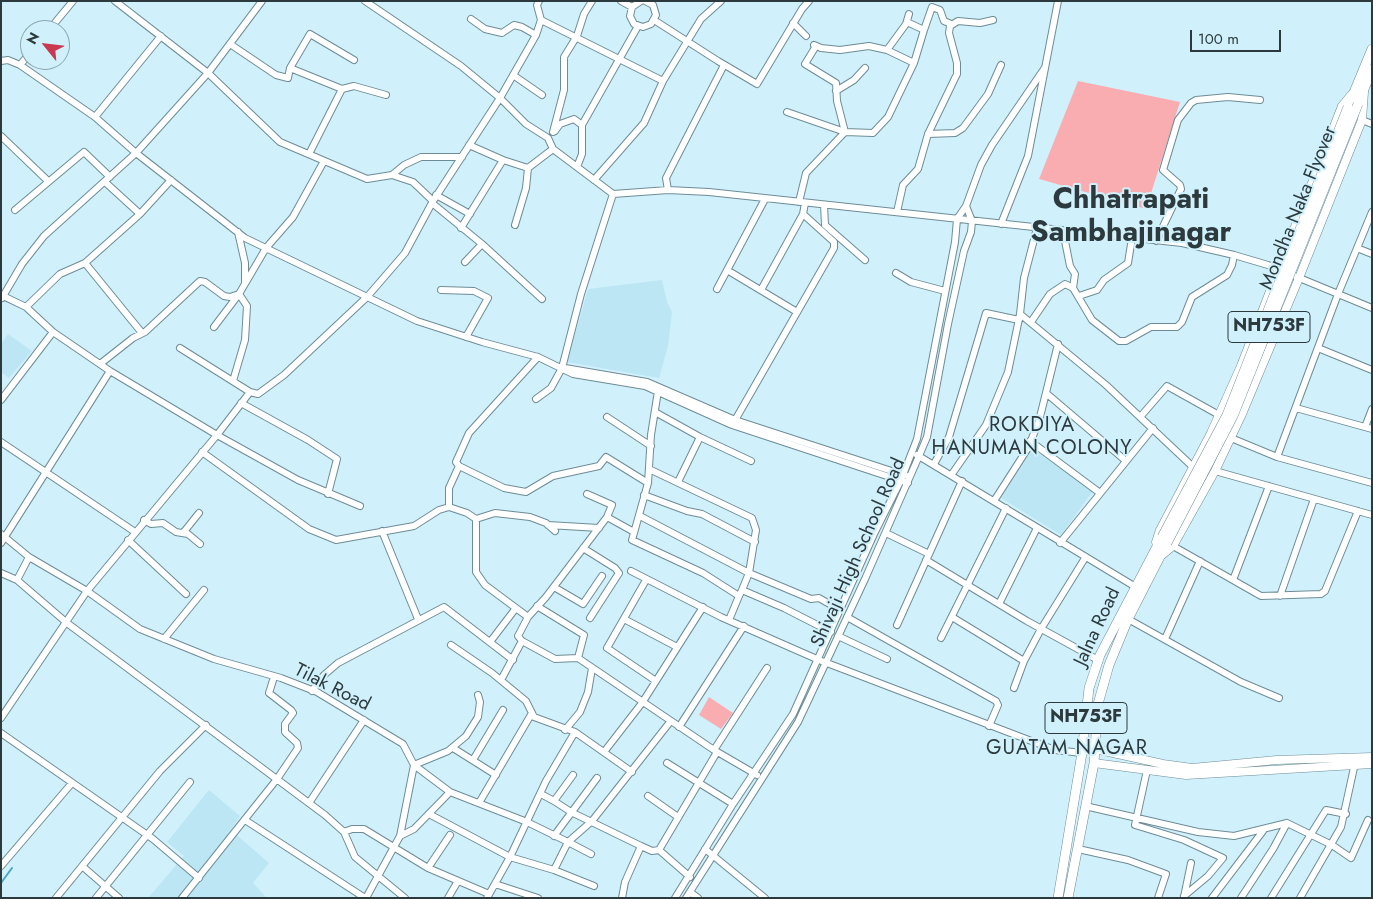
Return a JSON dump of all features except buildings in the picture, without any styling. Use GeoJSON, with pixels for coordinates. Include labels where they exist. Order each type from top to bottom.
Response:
{"type":"FeatureCollection","features":[{"type":"Feature","properties":{"kind":"highway","name":"NH753F"},"geometry":{"type":"LineString","coordinates":[[1361,87],[1372,49]]}},
{"type":"Feature","properties":{"kind":"highway","name":"NH753F"},"geometry":{"type":"LineString","coordinates":[[1361,87],[1372,69]]}},
{"type":"Feature","properties":{"kind":"highway","name":"Mondha Naka Flyover"},"geometry":{"type":"LineString","coordinates":[[1157,554],[1167,542],[1233,416],[1358,104],[1361,87]]}},
{"type":"Feature","properties":{"kind":"highway","name":"Mondha Naka Flyover"},"geometry":{"type":"LineString","coordinates":[[1167,542],[1227,415],[1348,107],[1361,87]]}},
{"type":"Feature","properties":{"kind":"highway","name":"Jalna Road"},"geometry":{"type":"LineString","coordinates":[[1058,898],[1082,753],[1089,688],[1098,660],[1134,586],[1157,554]]}},
{"type":"Feature","properties":{"kind":"highway","name":"Jalna Road"},"geometry":{"type":"LineString","coordinates":[[1068,898],[1094,763],[1098,704],[1109,665],[1157,554]]}},
{"type":"Feature","properties":{"kind":"main road"},"geometry":{"type":"LineString","coordinates":[[1157,554],[1215,471],[1231,438],[1300,278],[1362,120],[1361,87]]}},
{"type":"Feature","properties":{"kind":"main road"},"geometry":{"type":"LineString","coordinates":[[1157,554],[1160,530],[1220,415],[1241,366],[1277,269],[1342,106],[1361,87]]}},
{"type":"Feature","properties":{"kind":"main road"},"geometry":{"type":"LineString","coordinates":[[1095,749],[1163,764],[1192,768],[1277,760],[1372,757]]}},
{"type":"Feature","properties":{"kind":"main road"},"geometry":{"type":"LineString","coordinates":[[1094,763],[1196,775],[1355,763],[1372,764]]}},
{"type":"Feature","properties":{"kind":"street"},"geometry":{"type":"LineString","coordinates":[[57,20],[73,1]]}},
{"type":"Feature","properties":{"kind":"street"},"geometry":{"type":"LineString","coordinates":[[262,1],[208,73],[136,153],[44,236],[22,264],[2,297],[26,307],[53,332],[110,371],[217,435],[298,480],[360,506]]}},
{"type":"Feature","properties":{"kind":"street"},"geometry":{"type":"LineString","coordinates":[[365,1],[462,66],[500,98],[526,124],[548,138],[552,149],[613,194],[668,190],[709,192],[1182,243],[1234,255],[1277,269],[1372,308]]}},
{"type":"Feature","properties":{"kind":"street"},"geometry":{"type":"LineString","coordinates":[[180,348],[250,392],[258,394],[284,375],[367,297],[406,253],[434,200],[500,98],[536,35],[541,20],[538,3],[529,1]]}},
{"type":"Feature","properties":{"kind":"street"},"geometry":{"type":"LineString","coordinates":[[553,132],[564,90],[564,57],[577,36],[584,14],[592,1]]}},
{"type":"Feature","properties":{"kind":"street"},"geometry":{"type":"LineString","coordinates":[[621,1],[632,7]]}},
{"type":"Feature","properties":{"kind":"street"},"geometry":{"type":"LineString","coordinates":[[646,1],[655,10],[654,20],[647,26],[638,26],[632,20],[632,7],[646,1]]}},
{"type":"Feature","properties":{"kind":"street"},"geometry":{"type":"LineString","coordinates":[[594,180],[644,123],[663,81],[701,19],[721,1]]}},
{"type":"Feature","properties":{"kind":"street"},"geometry":{"type":"LineString","coordinates":[[654,20],[724,65],[758,84],[793,23],[809,1]]}},
{"type":"Feature","properties":{"kind":"street"},"geometry":{"type":"LineString","coordinates":[[1001,224],[1028,156],[1058,1]]}},
{"type":"Feature","properties":{"kind":"street"},"geometry":{"type":"LineString","coordinates":[[119,3],[208,73],[280,142],[366,179],[392,176],[413,182],[434,200],[461,228],[482,244],[542,299]]}},
{"type":"Feature","properties":{"kind":"street"},"geometry":{"type":"LineString","coordinates":[[787,112],[845,132],[873,134],[888,117],[914,63],[932,7],[940,10],[944,21],[952,24]]}},
{"type":"Feature","properties":{"kind":"street"},"geometry":{"type":"LineString","coordinates":[[887,50],[907,22],[909,14]]}},
{"type":"Feature","properties":{"kind":"street"},"geometry":{"type":"LineString","coordinates":[[471,19],[485,30],[502,33],[514,25],[522,26],[536,35]]}},
{"type":"Feature","properties":{"kind":"street"},"geometry":{"type":"LineString","coordinates":[[541,20],[577,36],[663,81]]}},
{"type":"Feature","properties":{"kind":"street"},"geometry":{"type":"LineString","coordinates":[[897,212],[902,185],[918,170],[928,134],[957,74],[957,63],[949,33],[952,24],[958,21],[983,23],[994,20]]}},
{"type":"Feature","properties":{"kind":"street"},"geometry":{"type":"LineString","coordinates":[[907,22],[924,30]]}},
{"type":"Feature","properties":{"kind":"street"},"geometry":{"type":"LineString","coordinates":[[793,23],[806,36]]}},
{"type":"Feature","properties":{"kind":"street"},"geometry":{"type":"LineString","coordinates":[[577,167],[582,154],[582,125],[638,26]]}},
{"type":"Feature","properties":{"kind":"street"},"geometry":{"type":"LineString","coordinates":[[230,44],[276,75],[288,78],[290,68],[310,34],[354,60]]}},
{"type":"Feature","properties":{"kind":"street"},"geometry":{"type":"LineString","coordinates":[[95,117],[161,36]]}},
{"type":"Feature","properties":{"kind":"street"},"geometry":{"type":"LineString","coordinates":[[845,132],[836,83],[805,64],[815,45],[840,50],[870,46],[887,50],[914,63]]}},
{"type":"Feature","properties":{"kind":"street"},"geometry":{"type":"LineString","coordinates":[[3,59],[20,65]]}},
{"type":"Feature","properties":{"kind":"street"},"geometry":{"type":"LineString","coordinates":[[668,190],[666,178],[724,65]]}},
{"type":"Feature","properties":{"kind":"street"},"geometry":{"type":"LineString","coordinates":[[928,134],[955,133],[963,128],[988,94],[1001,65]]}},
{"type":"Feature","properties":{"kind":"street"},"geometry":{"type":"LineString","coordinates":[[290,68],[342,90],[354,86],[386,95]]}},
{"type":"Feature","properties":{"kind":"street"},"geometry":{"type":"LineString","coordinates":[[836,91],[854,80],[865,68]]}},
{"type":"Feature","properties":{"kind":"street","name":"Shivaji High School Road"},"geometry":{"type":"LineString","coordinates":[[675,898],[733,804],[793,714],[902,478],[917,439],[955,242],[957,219],[966,206],[985,158],[1044,69]]}},
{"type":"Feature","properties":{"kind":"street"},"geometry":{"type":"LineString","coordinates":[[27,70],[95,117],[136,153],[238,232],[266,248],[417,321],[482,342],[538,357],[573,374],[645,386],[734,422],[910,480]]}},
{"type":"Feature","properties":{"kind":"street"},"geometry":{"type":"LineString","coordinates":[[513,75],[542,96]]}},
{"type":"Feature","properties":{"kind":"street"},"geometry":{"type":"LineString","coordinates":[[308,154],[342,90]]}},
{"type":"Feature","properties":{"kind":"street"},"geometry":{"type":"LineString","coordinates":[[1156,241],[1180,189],[1180,186],[1163,170],[1178,120],[1191,103],[1196,100],[1228,97],[1260,100]]}},
{"type":"Feature","properties":{"kind":"street"},"geometry":{"type":"LineString","coordinates":[[548,138],[560,124],[574,119],[582,125]]}},
{"type":"Feature","properties":{"kind":"street"},"geometry":{"type":"LineString","coordinates":[[1362,120],[1372,124]]}},
{"type":"Feature","properties":{"kind":"street"},"geometry":{"type":"LineString","coordinates":[[761,290],[803,214],[802,202],[806,173],[845,132]]}},
{"type":"Feature","properties":{"kind":"street"},"geometry":{"type":"LineString","coordinates":[[1,136],[48,181]]}},
{"type":"Feature","properties":{"kind":"street"},"geometry":{"type":"LineString","coordinates":[[469,145],[503,160],[528,168]]}},
{"type":"Feature","properties":{"kind":"street"},"geometry":{"type":"LineString","coordinates":[[515,225],[526,188],[528,168],[552,149]]}},
{"type":"Feature","properties":{"kind":"street"},"geometry":{"type":"LineString","coordinates":[[15,210],[84,152],[140,214]]}},
{"type":"Feature","properties":{"kind":"street"},"geometry":{"type":"LineString","coordinates":[[392,176],[404,165],[421,157],[462,157]]}},
{"type":"Feature","properties":{"kind":"street"},"geometry":{"type":"LineString","coordinates":[[461,228],[503,160]]}},
{"type":"Feature","properties":{"kind":"street"},"geometry":{"type":"LineString","coordinates":[[214,327],[239,294],[266,248],[293,217],[324,161]]}},
{"type":"Feature","properties":{"kind":"street"},"geometry":{"type":"LineString","coordinates":[[26,307],[60,274],[85,263],[140,214],[171,180]]}},
{"type":"Feature","properties":{"kind":"street"},"geometry":{"type":"LineString","coordinates":[[536,399],[551,388],[562,368],[581,294],[613,194]]}},
{"type":"Feature","properties":{"kind":"street"},"geometry":{"type":"LineString","coordinates":[[717,289],[765,199]]}},
{"type":"Feature","properties":{"kind":"street"},"geometry":{"type":"LineString","coordinates":[[434,200],[470,214]]}},
{"type":"Feature","properties":{"kind":"street"},"geometry":{"type":"LineString","coordinates":[[824,205],[825,226],[865,260]]}},
{"type":"Feature","properties":{"kind":"street"},"geometry":{"type":"LineString","coordinates":[[966,206],[972,221]]}},
{"type":"Feature","properties":{"kind":"street"},"geometry":{"type":"LineString","coordinates":[[1277,457],[1338,294],[1372,212]]}},
{"type":"Feature","properties":{"kind":"street"},"geometry":{"type":"LineString","coordinates":[[734,422],[835,244],[803,214]]}},
{"type":"Feature","properties":{"kind":"street","name":"Shivaji High School Road"},"geometry":{"type":"LineString","coordinates":[[688,895],[798,722],[910,480],[927,436],[948,324],[972,221]]}},
{"type":"Feature","properties":{"kind":"street"},"geometry":{"type":"LineString","coordinates":[[952,474],[986,425],[997,403],[1008,372],[1019,317],[1024,278],[1037,228]]}},
{"type":"Feature","properties":{"kind":"street"},"geometry":{"type":"LineString","coordinates":[[1063,231],[1070,266],[1075,274],[1073,288]]}},
{"type":"Feature","properties":{"kind":"street"},"geometry":{"type":"LineString","coordinates":[[238,232],[245,264],[245,284]]}},
{"type":"Feature","properties":{"kind":"street"},"geometry":{"type":"LineString","coordinates":[[1079,296],[1097,290],[1104,280],[1128,263],[1132,238]]}},
{"type":"Feature","properties":{"kind":"street"},"geometry":{"type":"LineString","coordinates":[[465,262],[482,244]]}},
{"type":"Feature","properties":{"kind":"street"},"geometry":{"type":"LineString","coordinates":[[1357,248],[1372,254]]}},
{"type":"Feature","properties":{"kind":"street"},"geometry":{"type":"LineString","coordinates":[[1030,322],[1056,289],[1065,284],[1073,288],[1079,296],[1092,320],[1122,342],[1152,327],[1179,325],[1192,297],[1226,275],[1232,265],[1234,255]]}},
{"type":"Feature","properties":{"kind":"street"},"geometry":{"type":"LineString","coordinates":[[85,263],[142,334]]}},
{"type":"Feature","properties":{"kind":"street"},"geometry":{"type":"LineString","coordinates":[[728,270],[797,312]]}},
{"type":"Feature","properties":{"kind":"street"},"geometry":{"type":"LineString","coordinates":[[896,273],[911,282],[945,291]]}},
{"type":"Feature","properties":{"kind":"street"},"geometry":{"type":"LineString","coordinates":[[100,364],[133,338],[142,334],[200,281],[205,282],[224,296],[230,298],[239,294]]}},
{"type":"Feature","properties":{"kind":"street"},"geometry":{"type":"LineString","coordinates":[[441,290],[474,291],[488,298],[466,337]]}},
{"type":"Feature","properties":{"kind":"street"},"geometry":{"type":"LineString","coordinates":[[234,381],[245,340],[247,306],[239,294]]}},
{"type":"Feature","properties":{"kind":"street"},"geometry":{"type":"LineString","coordinates":[[934,464],[949,437],[986,313],[1019,317],[1030,322],[1141,416],[1194,467]]}},
{"type":"Feature","properties":{"kind":"street"},"geometry":{"type":"LineString","coordinates":[[1,400],[53,332]]}},
{"type":"Feature","properties":{"kind":"street"},"geometry":{"type":"LineString","coordinates":[[994,501],[1030,441],[1038,421],[1058,344]]}},
{"type":"Feature","properties":{"kind":"street"},"geometry":{"type":"LineString","coordinates":[[1318,348],[1372,370]]}},
{"type":"Feature","properties":{"kind":"street"},"geometry":{"type":"LineString","coordinates":[[538,357],[469,433],[456,462],[459,466],[504,488],[526,492],[553,476],[599,466],[606,456],[648,483]]}},
{"type":"Feature","properties":{"kind":"street"},"geometry":{"type":"LineString","coordinates":[[562,368],[647,382],[734,422]]}},
{"type":"Feature","properties":{"kind":"street"},"geometry":{"type":"LineString","coordinates":[[1,543],[4,535],[110,371]]}},
{"type":"Feature","properties":{"kind":"street"},"geometry":{"type":"LineString","coordinates":[[1141,416],[1167,386],[1220,415]]}},
{"type":"Feature","properties":{"kind":"street"},"geometry":{"type":"LineString","coordinates":[[658,391],[648,483],[632,540],[703,573],[740,593],[784,608],[831,632]]}},
{"type":"Feature","properties":{"kind":"street"},"geometry":{"type":"LineString","coordinates":[[1,718],[87,591],[144,520],[217,435],[250,392]]}},
{"type":"Feature","properties":{"kind":"street"},"geometry":{"type":"LineString","coordinates":[[1046,393],[1126,461]]}},
{"type":"Feature","properties":{"kind":"street"},"geometry":{"type":"LineString","coordinates":[[242,402],[337,459],[328,494]]}},
{"type":"Feature","properties":{"kind":"street"},"geometry":{"type":"LineString","coordinates":[[1296,408],[1368,428],[1372,409]]}},
{"type":"Feature","properties":{"kind":"street"},"geometry":{"type":"LineString","coordinates":[[655,412],[700,437],[751,461]]}},
{"type":"Feature","properties":{"kind":"street"},"geometry":{"type":"LineString","coordinates":[[607,417],[651,446]]}},
{"type":"Feature","properties":{"kind":"street"},"geometry":{"type":"LineString","coordinates":[[1060,543],[1153,428]]}},
{"type":"Feature","properties":{"kind":"street"},"geometry":{"type":"LineString","coordinates":[[678,482],[700,437]]}},
{"type":"Feature","properties":{"kind":"street"},"geometry":{"type":"LineString","coordinates":[[1231,438],[1277,457],[1372,483]]}},
{"type":"Feature","properties":{"kind":"street"},"geometry":{"type":"LineString","coordinates":[[1030,441],[1100,494]]}},
{"type":"Feature","properties":{"kind":"street"},"geometry":{"type":"LineString","coordinates":[[1,442],[47,471],[135,532]]}},
{"type":"Feature","properties":{"kind":"street"},"geometry":{"type":"LineString","coordinates":[[202,452],[309,529],[336,540],[414,526],[438,510],[449,507],[467,513],[476,519]]}},
{"type":"Feature","properties":{"kind":"street"},"geometry":{"type":"LineString","coordinates":[[912,452],[952,474],[1060,543],[1134,586]]}},
{"type":"Feature","properties":{"kind":"street"},"geometry":{"type":"LineString","coordinates":[[449,507],[449,488],[459,466]]}},
{"type":"Feature","properties":{"kind":"street"},"geometry":{"type":"LineString","coordinates":[[649,469],[752,518],[756,530],[749,573],[729,620]]}},
{"type":"Feature","properties":{"kind":"street"},"geometry":{"type":"LineString","coordinates":[[1215,471],[1372,515]]}},
{"type":"Feature","properties":{"kind":"street"},"geometry":{"type":"LineString","coordinates":[[897,625],[962,481]]}},
{"type":"Feature","properties":{"kind":"street"},"geometry":{"type":"LineString","coordinates":[[1233,580],[1269,486]]}},
{"type":"Feature","properties":{"kind":"street"},"geometry":{"type":"LineString","coordinates":[[587,494],[612,504],[607,517],[554,587],[528,616],[518,636],[522,641],[554,659],[578,658],[670,722],[762,778]]}},
{"type":"Feature","properties":{"kind":"street"},"geometry":{"type":"LineString","coordinates":[[644,495],[687,511],[702,514],[754,542]]}},
{"type":"Feature","properties":{"kind":"street"},"geometry":{"type":"LineString","coordinates":[[1280,596],[1314,499]]}},
{"type":"Feature","properties":{"kind":"street"},"geometry":{"type":"LineString","coordinates":[[941,638],[1006,508]]}},
{"type":"Feature","properties":{"kind":"street"},"geometry":{"type":"LineString","coordinates":[[1167,542],[1261,596],[1321,594],[1326,591],[1358,511]]}},
{"type":"Feature","properties":{"kind":"street"},"geometry":{"type":"LineString","coordinates":[[183,533],[199,513]]}},
{"type":"Feature","properties":{"kind":"street"},"geometry":{"type":"LineString","coordinates":[[476,519],[495,513],[530,518],[548,525],[599,528]]}},
{"type":"Feature","properties":{"kind":"street"},"geometry":{"type":"LineString","coordinates":[[640,516],[749,573],[811,599],[819,598],[840,610]]}},
{"type":"Feature","properties":{"kind":"street"},"geometry":{"type":"LineString","coordinates":[[607,517],[634,532]]}},
{"type":"Feature","properties":{"kind":"street"},"geometry":{"type":"LineString","coordinates":[[476,519],[476,572],[485,584],[528,616]]}},
{"type":"Feature","properties":{"kind":"street"},"geometry":{"type":"LineString","coordinates":[[144,520],[151,524],[163,523],[200,544]]}},
{"type":"Feature","properties":{"kind":"street"},"geometry":{"type":"LineString","coordinates":[[548,525],[555,531]]}},
{"type":"Feature","properties":{"kind":"street"},"geometry":{"type":"LineString","coordinates":[[999,604],[1038,528]]}},
{"type":"Feature","properties":{"kind":"street"},"geometry":{"type":"LineString","coordinates":[[379,532],[418,619]]}},
{"type":"Feature","properties":{"kind":"street"},"geometry":{"type":"LineString","coordinates":[[886,533],[999,604],[1098,660]]}},
{"type":"Feature","properties":{"kind":"street","name":"Tilak Road"},"geometry":{"type":"LineString","coordinates":[[4,535],[29,558],[87,591],[140,629],[214,659],[274,677],[312,691],[403,744],[414,765]]}},
{"type":"Feature","properties":{"kind":"street"},"geometry":{"type":"LineString","coordinates":[[128,540],[186,594]]}},
{"type":"Feature","properties":{"kind":"street"},"geometry":{"type":"LineString","coordinates":[[583,548],[615,568],[619,573],[590,618]]}},
{"type":"Feature","properties":{"kind":"street"},"geometry":{"type":"LineString","coordinates":[[16,580],[29,558]]}},
{"type":"Feature","properties":{"kind":"street"},"geometry":{"type":"LineString","coordinates":[[1014,688],[1024,661],[1041,629],[1085,558]]}},
{"type":"Feature","properties":{"kind":"street"},"geometry":{"type":"LineString","coordinates":[[1165,639],[1200,562]]}},
{"type":"Feature","properties":{"kind":"street"},"geometry":{"type":"LineString","coordinates":[[631,571],[729,620],[818,660],[1055,750],[1082,753]]}},
{"type":"Feature","properties":{"kind":"street"},"geometry":{"type":"LineString","coordinates":[[1,573],[16,580],[67,623],[309,803],[344,832],[352,853],[405,898]]}},
{"type":"Feature","properties":{"kind":"street"},"geometry":{"type":"LineString","coordinates":[[554,587],[583,604],[602,576]]}},
{"type":"Feature","properties":{"kind":"street"},"geometry":{"type":"LineString","coordinates":[[646,580],[607,648],[656,681]]}},
{"type":"Feature","properties":{"kind":"street"},"geometry":{"type":"LineString","coordinates":[[164,639],[204,590]]}},
{"type":"Feature","properties":{"kind":"street"},"geometry":{"type":"LineString","coordinates":[[537,606],[584,635],[578,658]]}},
{"type":"Feature","properties":{"kind":"street"},"geometry":{"type":"LineString","coordinates":[[312,691],[324,675],[338,664],[418,619],[444,607],[514,660]]}},
{"type":"Feature","properties":{"kind":"street"},"geometry":{"type":"LineString","coordinates":[[604,752],[642,703],[703,607]]}},
{"type":"Feature","properties":{"kind":"street"},"geometry":{"type":"LineString","coordinates":[[490,642],[516,608]]}},
{"type":"Feature","properties":{"kind":"street"},"geometry":{"type":"LineString","coordinates":[[847,617],[996,701],[998,705],[989,726]]}},
{"type":"Feature","properties":{"kind":"street"},"geometry":{"type":"LineString","coordinates":[[952,617],[1024,661]]}},
{"type":"Feature","properties":{"kind":"street"},"geometry":{"type":"LineString","coordinates":[[624,619],[677,647]]}},
{"type":"Feature","properties":{"kind":"street"},"geometry":{"type":"LineString","coordinates":[[1128,619],[1241,682],[1279,698]]}},
{"type":"Feature","properties":{"kind":"street"},"geometry":{"type":"LineString","coordinates":[[679,727],[744,626]]}},
{"type":"Feature","properties":{"kind":"street"},"geometry":{"type":"LineString","coordinates":[[838,636],[887,659]]}},
{"type":"Feature","properties":{"kind":"street"},"geometry":{"type":"LineString","coordinates":[[501,680],[514,660],[522,641]]}},
{"type":"Feature","properties":{"kind":"street"},"geometry":{"type":"LineString","coordinates":[[451,645],[501,680],[526,701],[534,716],[564,730],[574,732],[632,772]]}},
{"type":"Feature","properties":{"kind":"street"},"geometry":{"type":"LineString","coordinates":[[564,730],[580,712],[588,692],[592,668]]}},
{"type":"Feature","properties":{"kind":"street"},"geometry":{"type":"LineString","coordinates":[[659,850],[716,751],[767,668]]}},
{"type":"Feature","properties":{"kind":"street"},"geometry":{"type":"LineString","coordinates":[[182,898],[277,779],[298,748],[297,743],[285,732],[285,724],[293,713],[269,693],[274,677]]}},
{"type":"Feature","properties":{"kind":"street"},"geometry":{"type":"LineString","coordinates":[[414,765],[453,748],[466,736],[478,717],[480,702],[478,695]]}},
{"type":"Feature","properties":{"kind":"street"},"geometry":{"type":"LineString","coordinates":[[473,760],[503,710]]}},
{"type":"Feature","properties":{"kind":"street"},"geometry":{"type":"LineString","coordinates":[[479,803],[532,713]]}},
{"type":"Feature","properties":{"kind":"street"},"geometry":{"type":"LineString","coordinates":[[309,803],[364,720]]}},
{"type":"Feature","properties":{"kind":"street"},"geometry":{"type":"LineString","coordinates":[[554,870],[568,842],[592,821],[670,722]]}},
{"type":"Feature","properties":{"kind":"street"},"geometry":{"type":"LineString","coordinates":[[56,898],[160,771],[206,725]]}},
{"type":"Feature","properties":{"kind":"street"},"geometry":{"type":"LineString","coordinates":[[344,832],[352,829],[364,829],[395,850],[428,868],[488,896],[574,732]]}},
{"type":"Feature","properties":{"kind":"street"},"geometry":{"type":"LineString","coordinates":[[1,733],[147,835],[199,878]]}},
{"type":"Feature","properties":{"kind":"street"},"geometry":{"type":"LineString","coordinates":[[453,748],[496,775]]}},
{"type":"Feature","properties":{"kind":"street"},"geometry":{"type":"LineString","coordinates":[[667,763],[733,804]]}},
{"type":"Feature","properties":{"kind":"street"},"geometry":{"type":"LineString","coordinates":[[1300,898],[1332,845],[1346,814],[1355,763]]}},
{"type":"Feature","properties":{"kind":"street"},"geometry":{"type":"LineString","coordinates":[[245,820],[366,898],[395,850],[400,836],[414,765]]}},
{"type":"Feature","properties":{"kind":"street"},"geometry":{"type":"LineString","coordinates":[[414,765],[450,792],[527,822],[591,854]]}},
{"type":"Feature","properties":{"kind":"street"},"geometry":{"type":"LineString","coordinates":[[1147,770],[1135,825],[1184,840],[1223,858],[1208,876],[1184,897]]}},
{"type":"Feature","properties":{"kind":"street"},"geometry":{"type":"LineString","coordinates":[[554,801],[573,775]]}},
{"type":"Feature","properties":{"kind":"street"},"geometry":{"type":"LineString","coordinates":[[554,836],[597,778]]}},
{"type":"Feature","properties":{"kind":"street"},"geometry":{"type":"LineString","coordinates":[[96,898],[190,782]]}},
{"type":"Feature","properties":{"kind":"street"},"geometry":{"type":"LineString","coordinates":[[1,866],[72,783]]}},
{"type":"Feature","properties":{"kind":"street"},"geometry":{"type":"LineString","coordinates":[[400,836],[414,829],[450,792]]}},
{"type":"Feature","properties":{"kind":"street"},"geometry":{"type":"LineString","coordinates":[[541,794],[572,812],[641,846],[652,851],[659,850],[689,875],[694,885]]}},
{"type":"Feature","properties":{"kind":"street"},"geometry":{"type":"LineString","coordinates":[[648,796],[678,817]]}},
{"type":"Feature","properties":{"kind":"street"},"geometry":{"type":"LineString","coordinates":[[1085,806],[1198,832],[1234,836],[1263,831],[1287,823],[1332,845],[1351,858],[1368,820]]}},
{"type":"Feature","properties":{"kind":"street"},"geometry":{"type":"LineString","coordinates":[[1271,898],[1326,810],[1346,814]]}},
{"type":"Feature","properties":{"kind":"street"},"geometry":{"type":"LineString","coordinates":[[429,814],[510,857],[554,870],[594,886]]}},
{"type":"Feature","properties":{"kind":"street"},"geometry":{"type":"LineString","coordinates":[[1241,898],[1273,849],[1287,823]]}},
{"type":"Feature","properties":{"kind":"street"},"geometry":{"type":"LineString","coordinates":[[1212,898],[1263,831]]}},
{"type":"Feature","properties":{"kind":"street"},"geometry":{"type":"LineString","coordinates":[[428,868],[450,835]]}},
{"type":"Feature","properties":{"kind":"street"},"geometry":{"type":"LineString","coordinates":[[622,898],[625,882],[641,846]]}},
{"type":"Feature","properties":{"kind":"street"},"geometry":{"type":"LineString","coordinates":[[705,849],[765,898]]}},
{"type":"Feature","properties":{"kind":"street"},"geometry":{"type":"LineString","coordinates":[[1078,849],[1128,860],[1166,874],[1158,898]]}},
{"type":"Feature","properties":{"kind":"street"},"geometry":{"type":"LineString","coordinates":[[1184,897],[1191,864]]}},
{"type":"Feature","properties":{"kind":"street"},"geometry":{"type":"LineString","coordinates":[[82,866],[119,898]]}},
{"type":"Feature","properties":{"kind":"street"},"geometry":{"type":"LineString","coordinates":[[448,898],[458,881]]}},
{"type":"Feature","properties":{"kind":"street"},"geometry":{"type":"LineString","coordinates":[[495,884],[538,898]]}},
{"type":"Feature","properties":{"kind":"street"},"geometry":{"type":"LineString","coordinates":[[688,895],[698,898]]}},
{"type":"Feature","properties":{"kind":"shaded area"},"geometry":{"type":"Polygon","coordinates":[[[1078,81],[1180,102],[1146,209],[1039,179],[1078,81]]]}},
{"type":"Feature","properties":{"kind":"shaded area"},"geometry":{"type":"Polygon","coordinates":[[[662,280],[667,302],[672,312],[668,346],[659,378],[567,362],[588,289],[662,280]]]}},
{"type":"Feature","properties":{"kind":"shaded area"},"geometry":{"type":"Polygon","coordinates":[[[8,334],[32,351],[9,378],[1,372],[1,344],[8,334]]]}},
{"type":"Feature","properties":{"kind":"shaded area"},"geometry":{"type":"Polygon","coordinates":[[[1032,449],[1093,491],[1061,535],[1001,498],[1032,449]]]}},
{"type":"Feature","properties":{"kind":"shaded area"},"geometry":{"type":"Polygon","coordinates":[[[709,697],[733,713],[721,729],[699,715],[709,697]]]}},
{"type":"Feature","properties":{"kind":"shaded area"},"geometry":{"type":"Polygon","coordinates":[[[209,790],[240,816],[231,830],[269,863],[253,883],[267,898],[148,898],[184,856],[167,842],[209,790]]]}},
{"type":"Feature","properties":{"kind":"waterway"},"geometry":{"type":"LineString","coordinates":[[1,883],[12,868]]}},
{"type":"Feature","properties":{"kind":"district","name":"Chhatrapati Sambhajinagar"},"geometry":{"type":"Point","coordinates":[1131,218]}},
{"type":"Feature","properties":{"kind":"district","name":"ROKDIYA HANUMAN COLONY"},"geometry":{"type":"Point","coordinates":[1032,438]}},
{"type":"Feature","properties":{"kind":"district","name":"GUATAM NAGAR"},"geometry":{"type":"Point","coordinates":[1067,749]}}]}
